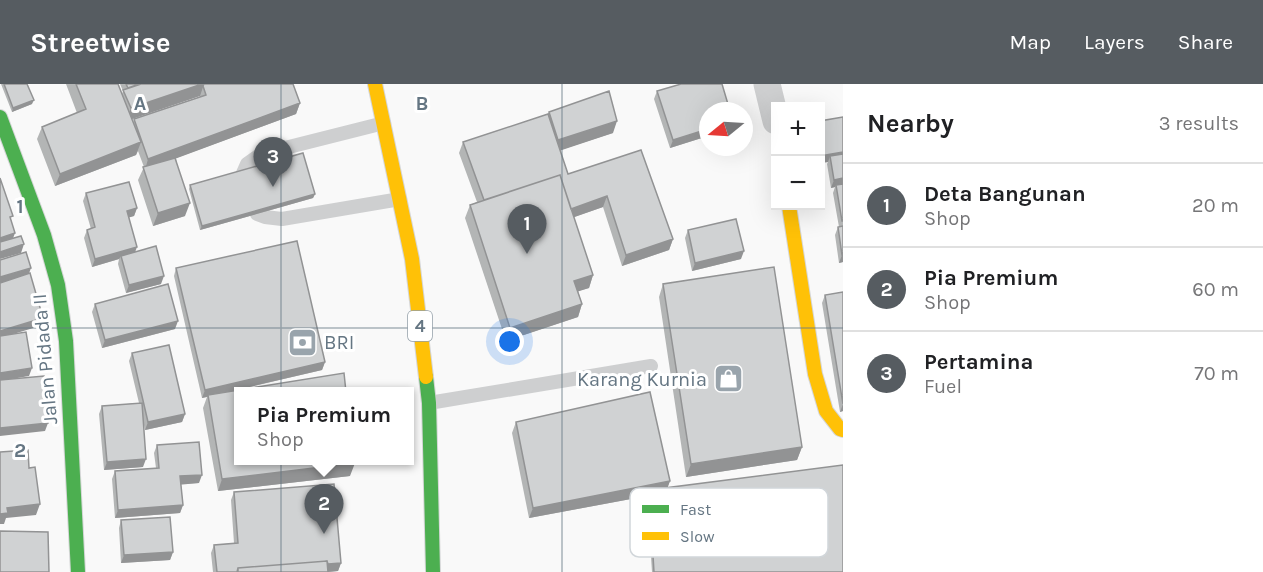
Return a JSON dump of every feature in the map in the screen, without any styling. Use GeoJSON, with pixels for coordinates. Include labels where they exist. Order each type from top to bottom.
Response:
{"type":"FeatureCollection","features":[{"type":"Feature","properties":{"kind":"main road","name":"4"},"geometry":{"type":"LineString","coordinates":[[375,84],[412,259],[429,403],[433,572]]}},
{"type":"Feature","properties":{"kind":"main road","name":"Jalan Pidada II"},"geometry":{"type":"LineString","coordinates":[[0,117],[44,235],[58,285],[66,341],[78,572]]}},
{"type":"Feature","properties":{"kind":"main road"},"geometry":{"type":"LineString","coordinates":[[790,210],[814,374],[826,411],[843,430]]}},
{"type":"Feature","properties":{"kind":"street"},"geometry":{"type":"LineString","coordinates":[[767,84],[771,102]]}},
{"type":"Feature","properties":{"kind":"lane"},"geometry":{"type":"LineString","coordinates":[[243,173],[247,164],[261,154],[385,123]]}},
{"type":"Feature","properties":{"kind":"lane"},"geometry":{"type":"LineString","coordinates":[[256,214],[265,218],[282,219],[400,199]]}},
{"type":"Feature","properties":{"kind":"lane"},"geometry":{"type":"LineString","coordinates":[[429,403],[651,366]]}},
{"type":"Feature","properties":{"kind":"building"},"geometry":{"type":"Polygon","coordinates":[[[4,84],[27,84],[34,100],[13,108],[4,84]]]}},
{"type":"Feature","properties":{"kind":"building"},"geometry":{"type":"Polygon","coordinates":[[[76,84],[118,84],[141,142],[60,174],[42,127],[86,109],[76,84]]]}},
{"type":"Feature","properties":{"kind":"building"},"geometry":{"type":"Polygon","coordinates":[[[126,84],[139,84],[128,88],[126,84]]]}},
{"type":"Feature","properties":{"kind":"building"},"geometry":{"type":"Polygon","coordinates":[[[141,84],[202,84],[131,108],[123,90],[141,84]]]}},
{"type":"Feature","properties":{"kind":"building"},"geometry":{"type":"Polygon","coordinates":[[[204,84],[293,84],[300,103],[148,159],[134,119],[206,95],[204,84]]]}},
{"type":"Feature","properties":{"kind":"building"},"geometry":{"type":"Polygon","coordinates":[[[681,84],[722,84],[727,102],[699,102],[699,132],[673,140],[657,91],[681,84]]]}},
{"type":"Feature","properties":{"kind":"building"},"geometry":{"type":"Polygon","coordinates":[[[609,91],[617,121],[558,140],[549,112],[609,91]]]}},
{"type":"Feature","properties":{"kind":"building"},"geometry":{"type":"Polygon","coordinates":[[[548,114],[568,174],[641,150],[673,239],[626,255],[607,196],[571,209],[560,175],[484,200],[463,142],[548,114]]]}},
{"type":"Feature","properties":{"kind":"building"},"geometry":{"type":"Polygon","coordinates":[[[843,117],[843,152],[825,155],[825,120],[843,117]]]}},
{"type":"Feature","properties":{"kind":"building"},"geometry":{"type":"Polygon","coordinates":[[[303,153],[315,194],[202,226],[190,185],[303,153]]]}},
{"type":"Feature","properties":{"kind":"building"},"geometry":{"type":"Polygon","coordinates":[[[843,154],[843,178],[834,180],[830,156],[843,154]]]}},
{"type":"Feature","properties":{"kind":"building"},"geometry":{"type":"Polygon","coordinates":[[[175,158],[190,203],[158,213],[143,167],[175,158]]]}},
{"type":"Feature","properties":{"kind":"building"},"geometry":{"type":"Polygon","coordinates":[[[560,175],[593,275],[574,281],[582,304],[510,328],[470,205],[560,175]]]}},
{"type":"Feature","properties":{"kind":"building"},"geometry":{"type":"Polygon","coordinates":[[[0,178],[13,216],[10,217],[15,233],[0,238],[0,178]]]}},
{"type":"Feature","properties":{"kind":"building"},"geometry":{"type":"Polygon","coordinates":[[[129,182],[137,208],[127,211],[137,247],[95,259],[87,230],[95,227],[86,193],[129,182]]]}},
{"type":"Feature","properties":{"kind":"building"},"geometry":{"type":"Polygon","coordinates":[[[843,184],[843,221],[842,221],[836,185],[843,184]]]}},
{"type":"Feature","properties":{"kind":"building"},"geometry":{"type":"Polygon","coordinates":[[[736,219],[744,251],[695,263],[688,230],[736,219]]]}},
{"type":"Feature","properties":{"kind":"building"},"geometry":{"type":"Polygon","coordinates":[[[843,226],[843,255],[842,255],[838,227],[843,226]]]}},
{"type":"Feature","properties":{"kind":"building"},"geometry":{"type":"Polygon","coordinates":[[[21,236],[24,244],[0,252],[0,242],[21,236]]]}},
{"type":"Feature","properties":{"kind":"building"},"geometry":{"type":"Polygon","coordinates":[[[297,241],[325,362],[205,390],[176,268],[297,241]]]}},
{"type":"Feature","properties":{"kind":"building"},"geometry":{"type":"Polygon","coordinates":[[[156,246],[164,276],[129,285],[121,256],[156,246]]]}},
{"type":"Feature","properties":{"kind":"building"},"geometry":{"type":"Polygon","coordinates":[[[26,252],[31,268],[0,277],[0,260],[26,252]]]}},
{"type":"Feature","properties":{"kind":"building","name":"Karang Kurnia"},"geometry":{"type":"Polygon","coordinates":[[[774,267],[802,447],[691,464],[663,284],[774,267]]]}},
{"type":"Feature","properties":{"kind":"building"},"geometry":{"type":"Polygon","coordinates":[[[30,273],[43,318],[0,331],[0,283],[30,273]]]}},
{"type":"Feature","properties":{"kind":"building"},"geometry":{"type":"Polygon","coordinates":[[[168,284],[178,321],[105,340],[95,304],[168,284]]]}},
{"type":"Feature","properties":{"kind":"building"},"geometry":{"type":"Polygon","coordinates":[[[843,292],[843,404],[825,295],[843,292]]]}},
{"type":"Feature","properties":{"kind":"building"},"geometry":{"type":"Polygon","coordinates":[[[26,332],[32,368],[0,373],[0,336],[26,332]]]}},
{"type":"Feature","properties":{"kind":"building"},"geometry":{"type":"Polygon","coordinates":[[[169,345],[185,414],[148,422],[132,353],[169,345]]]}},
{"type":"Feature","properties":{"kind":"building"},"geometry":{"type":"Polygon","coordinates":[[[344,373],[345,387],[257,387],[344,373]]]}},
{"type":"Feature","properties":{"kind":"building"},"geometry":{"type":"Polygon","coordinates":[[[44,376],[48,423],[0,428],[0,380],[44,376]]]}},
{"type":"Feature","properties":{"kind":"building"},"geometry":{"type":"Polygon","coordinates":[[[234,391],[234,465],[338,465],[222,479],[208,395],[234,391]]]}},
{"type":"Feature","properties":{"kind":"building"},"geometry":{"type":"Polygon","coordinates":[[[650,392],[670,481],[533,508],[516,422],[650,392]]]}},
{"type":"Feature","properties":{"kind":"building"},"geometry":{"type":"Polygon","coordinates":[[[142,403],[146,459],[107,462],[102,406],[142,403]]]}},
{"type":"Feature","properties":{"kind":"building"},"geometry":{"type":"Polygon","coordinates":[[[199,442],[202,475],[180,476],[183,505],[118,510],[115,471],[159,468],[157,445],[199,442]]]}},
{"type":"Feature","properties":{"kind":"building"},"geometry":{"type":"Polygon","coordinates":[[[28,450],[29,468],[35,467],[40,504],[7,508],[8,513],[0,514],[0,452],[28,450]]]}},
{"type":"Feature","properties":{"kind":"building"},"geometry":{"type":"Polygon","coordinates":[[[843,465],[843,572],[654,572],[653,557],[828,557],[828,488],[665,488],[843,465]]]}},
{"type":"Feature","properties":{"kind":"building"},"geometry":{"type":"Polygon","coordinates":[[[334,484],[341,563],[328,564],[327,561],[238,568],[237,572],[217,572],[214,545],[238,543],[234,492],[334,484]]]}},
{"type":"Feature","properties":{"kind":"building"},"geometry":{"type":"Polygon","coordinates":[[[170,517],[173,552],[124,555],[121,520],[170,517]]]}},
{"type":"Feature","properties":{"kind":"building"},"geometry":{"type":"Polygon","coordinates":[[[0,531],[48,532],[49,572],[0,572],[0,531]]]}},
{"type":"Feature","properties":{"kind":"building"},"geometry":{"type":"Polygon","coordinates":[[[327,561],[328,572],[238,572],[238,568],[327,561]]]}},
{"type":"Feature","properties":{"kind":"traffic: fast"},"geometry":{"type":"LineString","coordinates":[[0,117],[44,235],[58,285],[66,341],[78,572]]}},
{"type":"Feature","properties":{"kind":"traffic: fast"},"geometry":{"type":"LineString","coordinates":[[426,377],[429,403],[433,572]]}},
{"type":"Feature","properties":{"kind":"traffic: slow"},"geometry":{"type":"LineString","coordinates":[[375,84],[412,259],[426,377]]}},
{"type":"Feature","properties":{"kind":"traffic: slow"},"geometry":{"type":"LineString","coordinates":[[790,210],[815,374],[826,411],[843,430]]}},
{"type":"Feature","properties":{"kind":"place","name":"Pertamina"},"geometry":{"type":"Point","coordinates":[273,187]}},
{"type":"Feature","properties":{"kind":"place","name":"Deta Bangunan"},"geometry":{"type":"Point","coordinates":[527,254]}},
{"type":"Feature","properties":{"kind":"place","name":"BRI"},"geometry":{"type":"Point","coordinates":[303,342]}},
{"type":"Feature","properties":{"kind":"place","name":"Karang Kurnia"},"geometry":{"type":"Point","coordinates":[728,379]}},
{"type":"Feature","properties":{"kind":"place","name":"Pia Premium"},"geometry":{"type":"Point","coordinates":[324,534]}}]}
